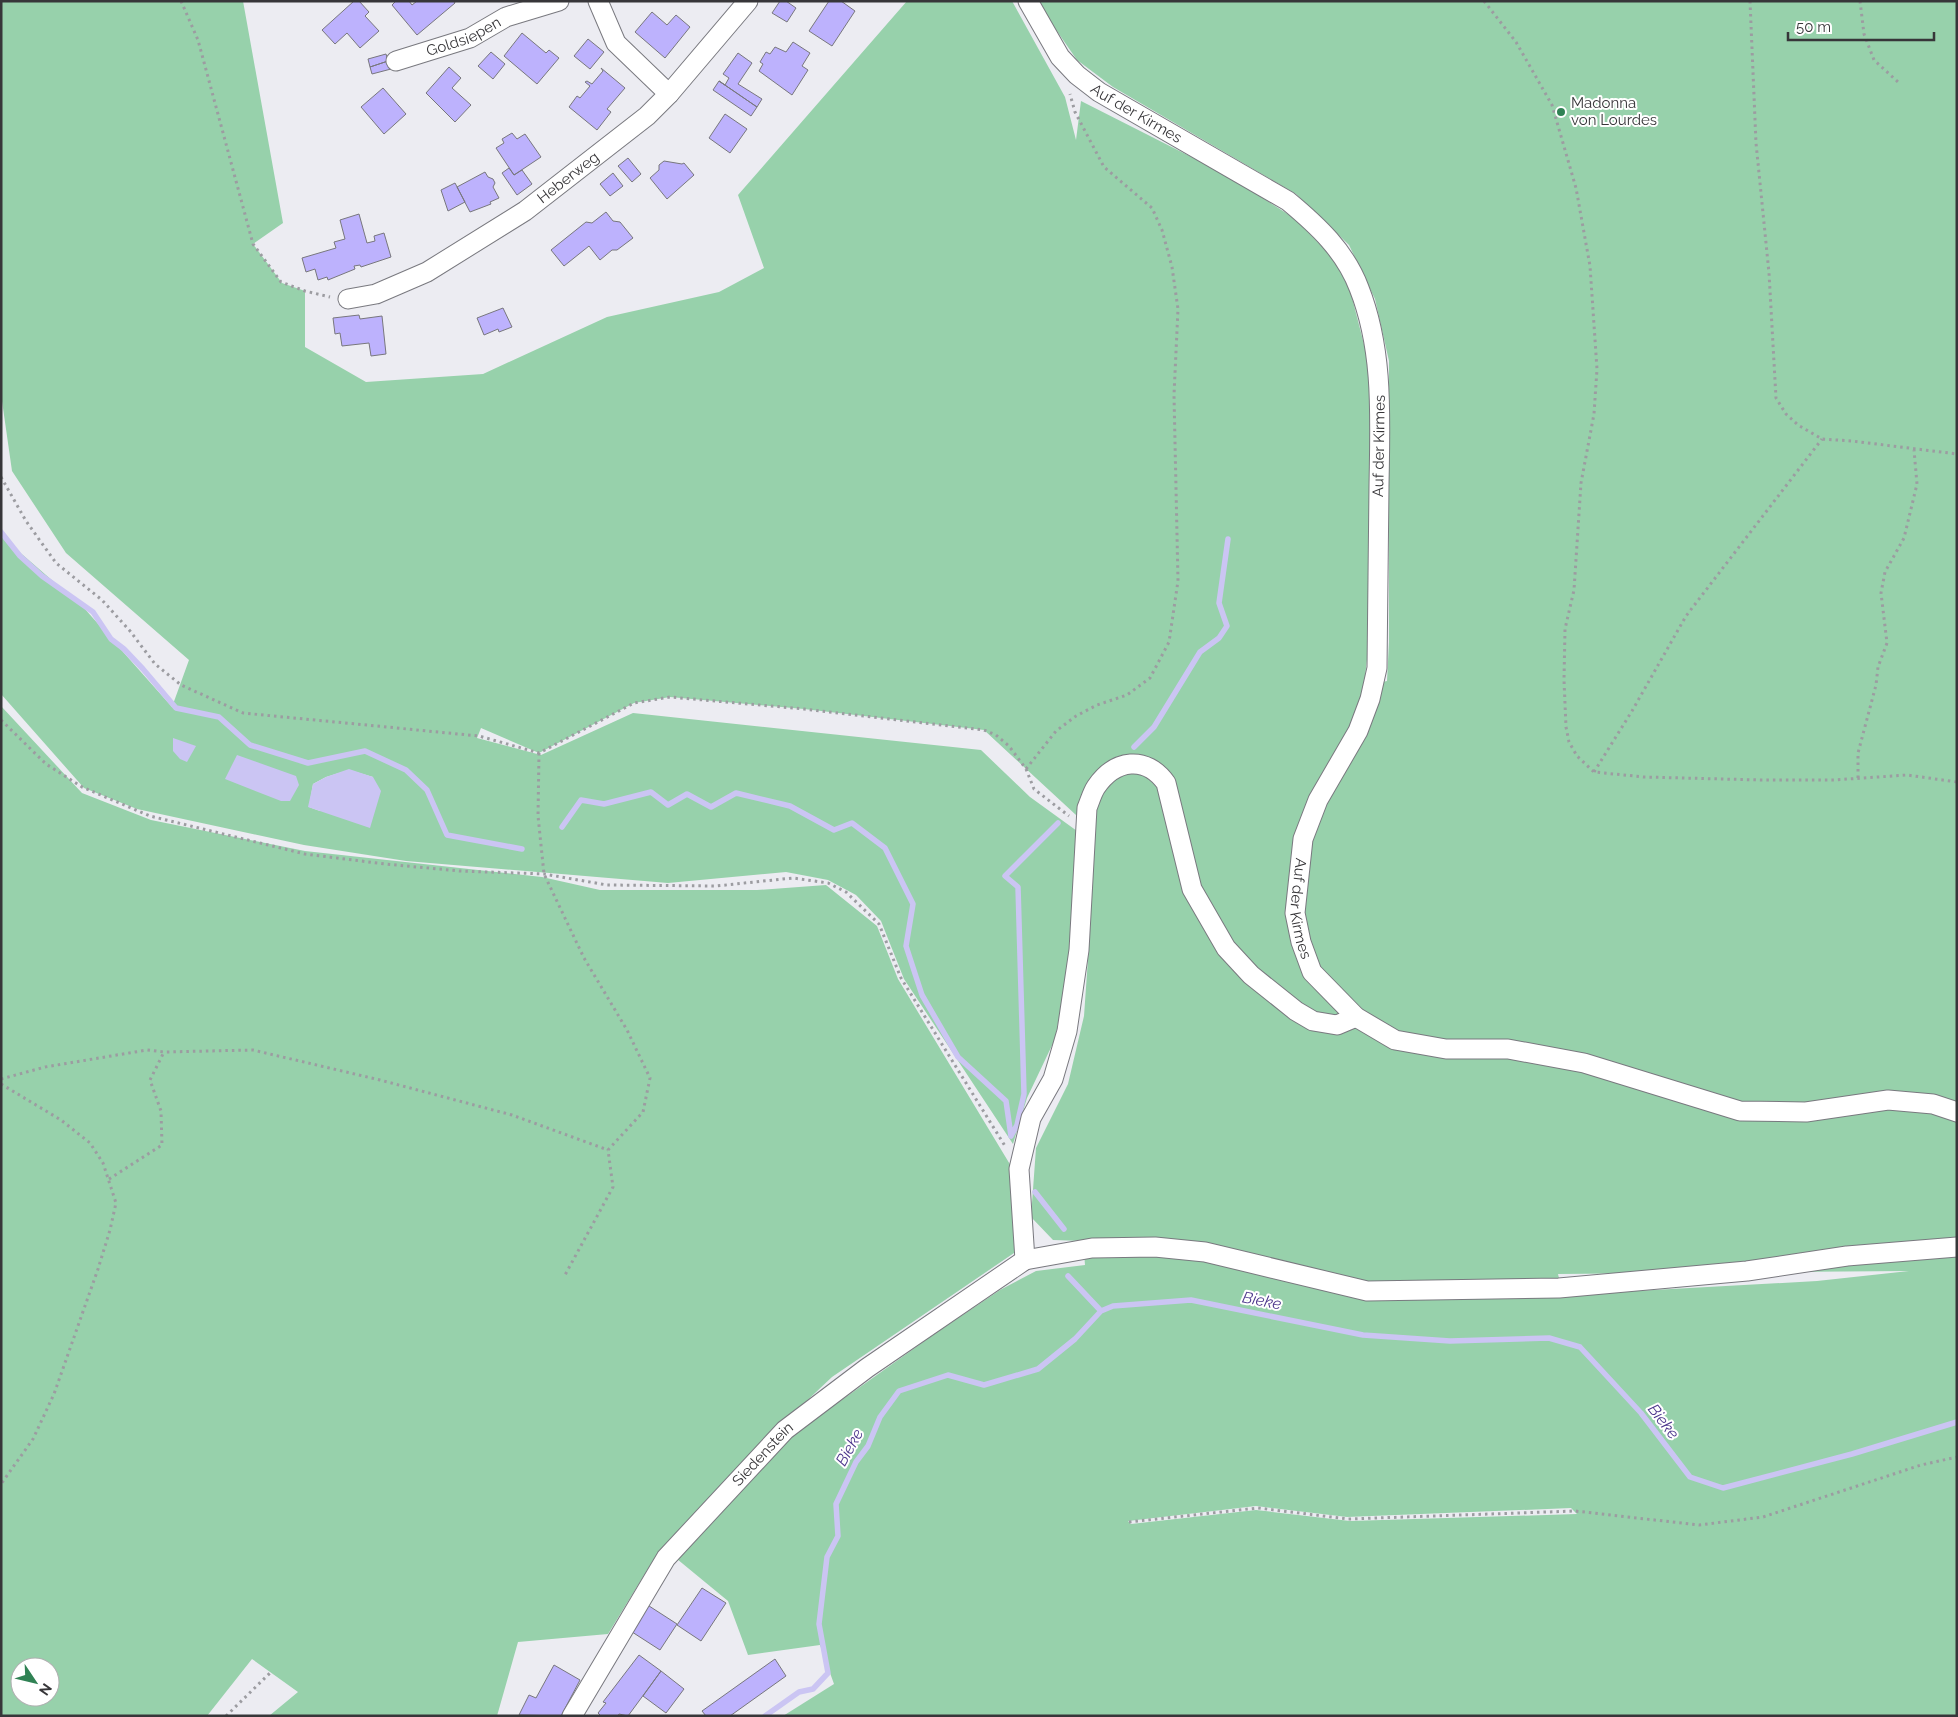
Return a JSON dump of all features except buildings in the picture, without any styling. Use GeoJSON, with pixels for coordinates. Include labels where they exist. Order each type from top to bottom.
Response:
{"type":"FeatureCollection","features":[{"type":"Feature","properties":{"kind":"street","name":"Goldsiepen"},"geometry":{"type":"LineString","coordinates":[[396,61],[470,38],[506,16],[559,1]]}},
{"type":"Feature","properties":{"kind":"street"},"geometry":{"type":"LineString","coordinates":[[598,1],[616,43],[669,94]]}},
{"type":"Feature","properties":{"kind":"street","name":"Heberweg"},"geometry":{"type":"LineString","coordinates":[[348,299],[376,294],[427,272],[525,211],[647,116],[669,94],[748,1]]}},
{"type":"Feature","properties":{"kind":"street","name":"Auf der Kirmes"},"geometry":{"type":"LineString","coordinates":[[1028,1],[1060,57],[1077,75],[1099,92],[1280,196],[1312,221],[1329,237],[1344,259],[1359,287],[1370,322],[1380,383],[1377,668],[1370,699],[1358,731],[1318,800],[1303,839],[1295,913],[1300,942],[1312,972],[1356,1017],[1395,1040],[1446,1049],[1508,1049],[1584,1063],[1740,1111],[1806,1112],[1888,1100],[1933,1104],[1957,1112]]}},
{"type":"Feature","properties":{"kind":"street"},"geometry":{"type":"LineString","coordinates":[[1356,1017],[1337,1025],[1313,1021],[1296,1011],[1251,975],[1226,948],[1192,889],[1166,782],[1150,766],[1140,763],[1127,764],[1115,769],[1096,788],[1087,808],[1084,829],[1079,950],[1067,1031],[1052,1079],[1031,1118],[1019,1169],[1025,1260],[1092,1248],[1154,1247],[1205,1252],[1367,1291],[1559,1288],[1747,1271],[1847,1256],[1957,1247]]}},
{"type":"Feature","properties":{"kind":"street","name":"Siedenstein"},"geometry":{"type":"LineString","coordinates":[[572,1716],[666,1558],[785,1430],[860,1374],[1025,1260]]}},
{"type":"Feature","properties":{"kind":"path"},"geometry":{"type":"LineString","coordinates":[[181,1],[198,40],[253,244],[281,282],[305,291],[348,299]]}},
{"type":"Feature","properties":{"kind":"path"},"geometry":{"type":"LineString","coordinates":[[1484,1],[1516,42],[1552,105],[1576,188],[1590,266],[1597,368],[1594,414],[1581,483],[1574,590],[1565,629],[1564,680],[1569,742],[1577,756],[1594,772],[1644,777],[1761,780],[1907,775],[1957,782]]}},
{"type":"Feature","properties":{"kind":"path"},"geometry":{"type":"LineString","coordinates":[[1750,1],[1756,143],[1769,273],[1776,398],[1786,414],[1798,425],[1822,439],[1852,440],[1914,450],[1957,454]]}},
{"type":"Feature","properties":{"kind":"path"},"geometry":{"type":"LineString","coordinates":[[1860,1],[1864,34],[1874,60],[1898,82]]}},
{"type":"Feature","properties":{"kind":"path"},"geometry":{"type":"LineString","coordinates":[[1026,769],[1056,731],[1076,716],[1097,705],[1127,695],[1150,678],[1169,642],[1178,581],[1174,395],[1178,309],[1172,267],[1162,230],[1152,208],[1104,167],[1075,112],[1060,57]]}},
{"type":"Feature","properties":{"kind":"path"},"geometry":{"type":"LineString","coordinates":[[1594,772],[1632,711],[1686,616],[1822,439]]}},
{"type":"Feature","properties":{"kind":"path"},"geometry":{"type":"LineString","coordinates":[[1858,778],[1858,752],[1876,686],[1878,667],[1886,643],[1881,592],[1885,572],[1904,538],[1917,484],[1914,450]]}},
{"type":"Feature","properties":{"kind":"path"},"geometry":{"type":"LineString","coordinates":[[1,477],[26,521],[56,563],[102,600],[130,631],[155,664],[181,684],[243,713],[479,736],[539,753],[634,702],[670,698],[804,709],[984,730],[996,735],[1009,746],[1026,769],[1034,789],[1084,829]]}},
{"type":"Feature","properties":{"kind":"path"},"geometry":{"type":"LineString","coordinates":[[1,720],[46,764],[82,787],[150,816],[305,854],[460,871],[544,874],[607,885],[716,886],[793,878],[828,883],[846,892],[879,924],[901,978],[1019,1169]]}},
{"type":"Feature","properties":{"kind":"path"},"geometry":{"type":"LineString","coordinates":[[539,753],[538,816],[544,874],[584,958],[627,1030],[650,1078],[643,1112],[608,1150]]}},
{"type":"Feature","properties":{"kind":"path"},"geometry":{"type":"LineString","coordinates":[[1,1079],[44,1067],[147,1050],[164,1052],[253,1050],[380,1080],[512,1115],[608,1150]]}},
{"type":"Feature","properties":{"kind":"path"},"geometry":{"type":"LineString","coordinates":[[109,1179],[162,1145],[161,1111],[150,1080],[164,1052]]}},
{"type":"Feature","properties":{"kind":"path"},"geometry":{"type":"LineString","coordinates":[[1,1084],[61,1120],[90,1143],[103,1163],[116,1203],[77,1330],[54,1394],[33,1439],[1,1484]]}},
{"type":"Feature","properties":{"kind":"path"},"geometry":{"type":"LineString","coordinates":[[565,1275],[613,1187],[608,1150]]}},
{"type":"Feature","properties":{"kind":"path"},"geometry":{"type":"LineString","coordinates":[[1129,1522],[1258,1508],[1348,1519],[1575,1511],[1699,1525],[1762,1517],[1921,1465],[1957,1457]]}},
{"type":"Feature","properties":{"kind":"path"},"geometry":{"type":"LineString","coordinates":[[226,1716],[271,1672]]}},
{"type":"Feature","properties":{"kind":"green space"},"geometry":{"type":"Polygon","coordinates":[[[1,1],[243,1],[283,223],[253,244],[282,283],[305,291],[305,347],[366,382],[483,374],[607,317],[719,292],[764,268],[738,195],[907,1],[1012,1],[1065,97],[1076,140],[1081,101],[1223,173],[1294,218],[1345,270],[1370,368],[1370,633],[1364,686],[1387,681],[1389,642],[1389,361],[1375,299],[1349,245],[1296,194],[1113,87],[1077,60],[1036,1],[1957,1],[1957,1716],[783,1716],[834,1684],[820,1645],[748,1655],[728,1601],[677,1559],[787,1439],[933,1335],[1000,1290],[1036,1271],[1085,1265],[1083,1241],[1053,1240],[1031,1217],[1036,1148],[1068,1084],[1084,1016],[1091,916],[1089,827],[984,730],[804,709],[670,697],[634,703],[539,753],[481,728],[477,738],[541,755],[633,713],[981,750],[1030,797],[1077,831],[1072,949],[1055,1039],[1027,1098],[1013,1144],[904,979],[881,921],[856,895],[828,880],[786,872],[668,883],[406,861],[304,845],[137,809],[84,788],[1,694],[1,536],[84,608],[172,707],[189,660],[66,553],[12,471],[1,394],[1,1]],[[349,770],[326,777],[313,784],[309,807],[320,811],[373,777],[349,770]],[[1909,1271],[1558,1274],[1563,1295],[1817,1281],[1909,1271]],[[1256,1506],[1128,1521],[1131,1524],[1256,1510],[1350,1521],[1577,1514],[1571,1508],[1347,1517],[1256,1506]]]}},
{"type":"Feature","properties":{"kind":"green space"},"geometry":{"type":"Polygon","coordinates":[[[1,706],[82,793],[151,820],[305,851],[542,877],[600,890],[757,890],[826,885],[877,926],[898,979],[1014,1171],[1014,1253],[832,1377],[779,1427],[657,1554],[608,1634],[518,1642],[497,1716],[269,1716],[298,1692],[252,1659],[207,1716],[1,1716],[1,706]]]}},
{"type":"Feature","properties":{"kind":"shaded area"},"geometry":{"type":"Polygon","coordinates":[[[173,738],[196,746],[187,762],[180,759],[173,751],[173,738]]]}},
{"type":"Feature","properties":{"kind":"shaded area"},"geometry":{"type":"Polygon","coordinates":[[[237,755],[296,776],[299,785],[290,801],[281,801],[225,779],[237,755]]]}},
{"type":"Feature","properties":{"kind":"shaded area"},"geometry":{"type":"Polygon","coordinates":[[[349,769],[373,777],[381,791],[370,828],[308,807],[313,784],[349,769]]]}},
{"type":"Feature","properties":{"kind":"waterway"},"geometry":{"type":"LineString","coordinates":[[1,532],[20,556],[42,576],[93,612],[111,639],[124,649],[143,669],[176,708],[219,717],[250,745],[308,763],[365,751],[406,770],[427,790],[447,835],[522,849]]}},
{"type":"Feature","properties":{"kind":"waterway"},"geometry":{"type":"LineString","coordinates":[[1134,747],[1154,727],[1200,652],[1219,638],[1227,626],[1219,603],[1228,539]]}},
{"type":"Feature","properties":{"kind":"waterway"},"geometry":{"type":"LineString","coordinates":[[562,827],[581,800],[604,804],[651,792],[668,805],[687,794],[711,807],[736,793],[790,806],[834,830],[852,823],[885,848],[913,904],[906,946],[922,995],[958,1057],[1006,1101],[1011,1136]]}},
{"type":"Feature","properties":{"kind":"waterway"},"geometry":{"type":"LineString","coordinates":[[1011,1136],[1017,1125],[1024,1094],[1018,887],[1005,876],[1058,823]]}},
{"type":"Feature","properties":{"kind":"waterway"},"geometry":{"type":"LineString","coordinates":[[1035,1192],[1064,1229]]}},
{"type":"Feature","properties":{"kind":"waterway"},"geometry":{"type":"LineString","coordinates":[[1068,1276],[1101,1311]]}},
{"type":"Feature","properties":{"kind":"waterway","name":"Bieke"},"geometry":{"type":"LineString","coordinates":[[765,1716],[799,1692],[813,1689],[828,1673],[819,1624],[827,1557],[838,1536],[836,1504],[856,1462],[868,1446],[880,1417],[899,1391],[948,1375],[984,1385],[1038,1369],[1075,1339],[1101,1311],[1113,1306],[1191,1300],[1363,1335],[1450,1341],[1549,1338],[1580,1347],[1641,1413],[1690,1477],[1723,1488],[1852,1454],[1957,1422]]}},
{"type":"Feature","properties":{"kind":"place","name":"Madonna von Lourdes"},"geometry":{"type":"Point","coordinates":[1561,112]}}]}
